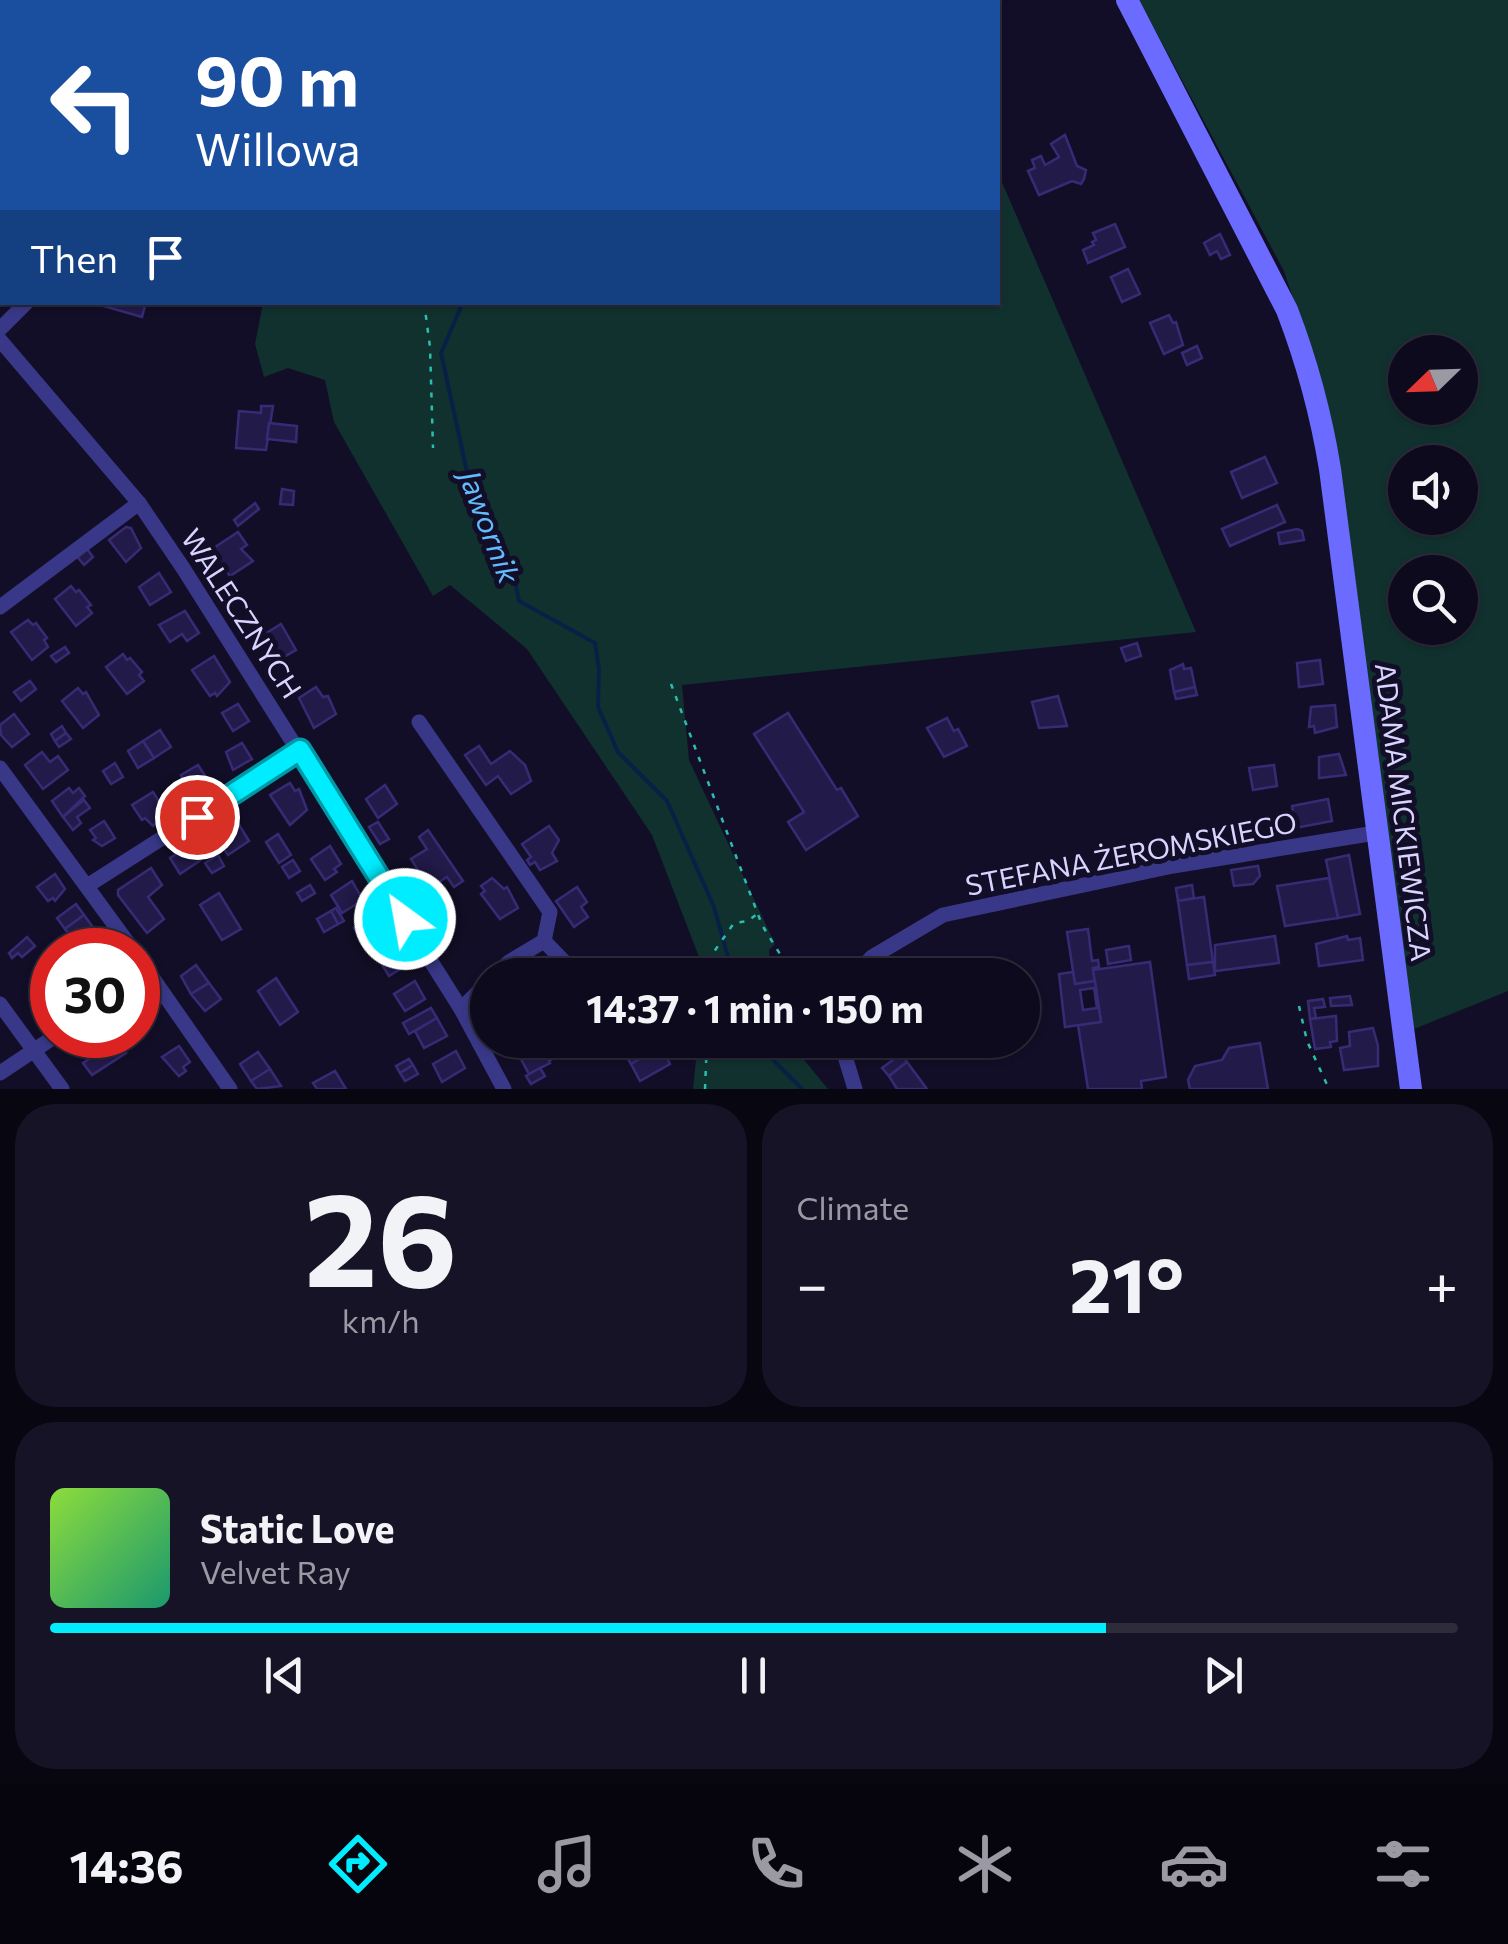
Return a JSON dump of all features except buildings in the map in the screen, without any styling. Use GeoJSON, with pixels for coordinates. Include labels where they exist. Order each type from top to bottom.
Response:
{"type":"FeatureCollection","features":[{"type":"Feature","properties":{"kind":"street","name":"ADAMA MICKIEWICZA"},"geometry":{"type":"LineString","coordinates":[[1127,0],[1273,280],[1306,360],[1330,469],[1411,1089]]}},
{"type":"Feature","properties":{"kind":"street"},"geometry":{"type":"LineString","coordinates":[[0,329],[24,305]]}},
{"type":"Feature","properties":{"kind":"street","name":"WALECZNYCH"},"geometry":{"type":"LineString","coordinates":[[0,340],[138,503],[300,750],[461,1009],[504,1089]]}},
{"type":"Feature","properties":{"kind":"street"},"geometry":{"type":"LineString","coordinates":[[0,607],[138,503]]}},
{"type":"Feature","properties":{"kind":"street"},"geometry":{"type":"LineString","coordinates":[[419,722],[550,912],[544,942],[516,958]]}},
{"type":"Feature","properties":{"kind":"street"},"geometry":{"type":"LineString","coordinates":[[87,886],[300,750]]}},
{"type":"Feature","properties":{"kind":"street"},"geometry":{"type":"LineString","coordinates":[[0,768],[117,928]]}},
{"type":"Feature","properties":{"kind":"street","name":"STEFANA ŻEROMSKIEGO"},"geometry":{"type":"LineString","coordinates":[[871,958],[943,915],[1173,866],[1375,834]]}},
{"type":"Feature","properties":{"kind":"street"},"geometry":{"type":"LineString","coordinates":[[544,942],[560,958]]}},
{"type":"Feature","properties":{"kind":"street"},"geometry":{"type":"LineString","coordinates":[[160,989],[230,1089]]}},
{"type":"Feature","properties":{"kind":"street"},"geometry":{"type":"LineString","coordinates":[[461,1009],[470,1000]]}},
{"type":"Feature","properties":{"kind":"street"},"geometry":{"type":"LineString","coordinates":[[0,1004],[30,1046]]}},
{"type":"Feature","properties":{"kind":"street"},"geometry":{"type":"LineString","coordinates":[[0,1073],[30,1052]]}},
{"type":"Feature","properties":{"kind":"street"},"geometry":{"type":"LineString","coordinates":[[39,1058],[62,1089]]}},
{"type":"Feature","properties":{"kind":"street"},"geometry":{"type":"LineString","coordinates":[[845,1058],[854,1089]]}},
{"type":"Feature","properties":{"kind":"path"},"geometry":{"type":"LineString","coordinates":[[424,305],[430,347],[433,448]]}},
{"type":"Feature","properties":{"kind":"path"},"geometry":{"type":"LineString","coordinates":[[671,684],[758,914],[784,958]]}},
{"type":"Feature","properties":{"kind":"path"},"geometry":{"type":"LineString","coordinates":[[711,958],[734,922],[748,921],[758,914]]}},
{"type":"Feature","properties":{"kind":"path"},"geometry":{"type":"LineString","coordinates":[[1299,1006],[1307,1041],[1329,1089]]}},
{"type":"Feature","properties":{"kind":"path"},"geometry":{"type":"LineString","coordinates":[[705,1089],[706,1058]]}},
{"type":"Feature","properties":{"kind":"green space"},"geometry":{"type":"Polygon","coordinates":[[[1139,0],[1508,0],[1508,991],[1414,1029],[1313,358],[1284,271],[1139,0]]]}},
{"type":"Feature","properties":{"kind":"green space"},"geometry":{"type":"Polygon","coordinates":[[[1000,178],[1196,632],[682,685],[689,760],[775,944],[769,950],[770,958],[699,958],[652,835],[527,649],[450,585],[433,596],[334,422],[325,380],[288,368],[264,377],[255,344],[263,305],[1000,305],[1000,178]]]}},
{"type":"Feature","properties":{"kind":"green space"},"geometry":{"type":"Polygon","coordinates":[[[696,1058],[803,1058],[828,1089],[693,1089],[696,1058]]]}},
{"type":"Feature","properties":{"kind":"waterway","name":"Jawornik"},"geometry":{"type":"LineString","coordinates":[[462,305],[441,353],[467,472],[511,563],[519,601],[595,643],[598,707],[618,752],[667,801],[714,907],[728,958]]}},
{"type":"Feature","properties":{"kind":"waterway","name":"Jawornik"},"geometry":{"type":"LineString","coordinates":[[773,1058],[802,1089]]}},
{"type":"Feature","properties":{"kind":"route"},"geometry":{"type":"LineString","coordinates":[[197,817],[300,750],[405,919]]}}]}
